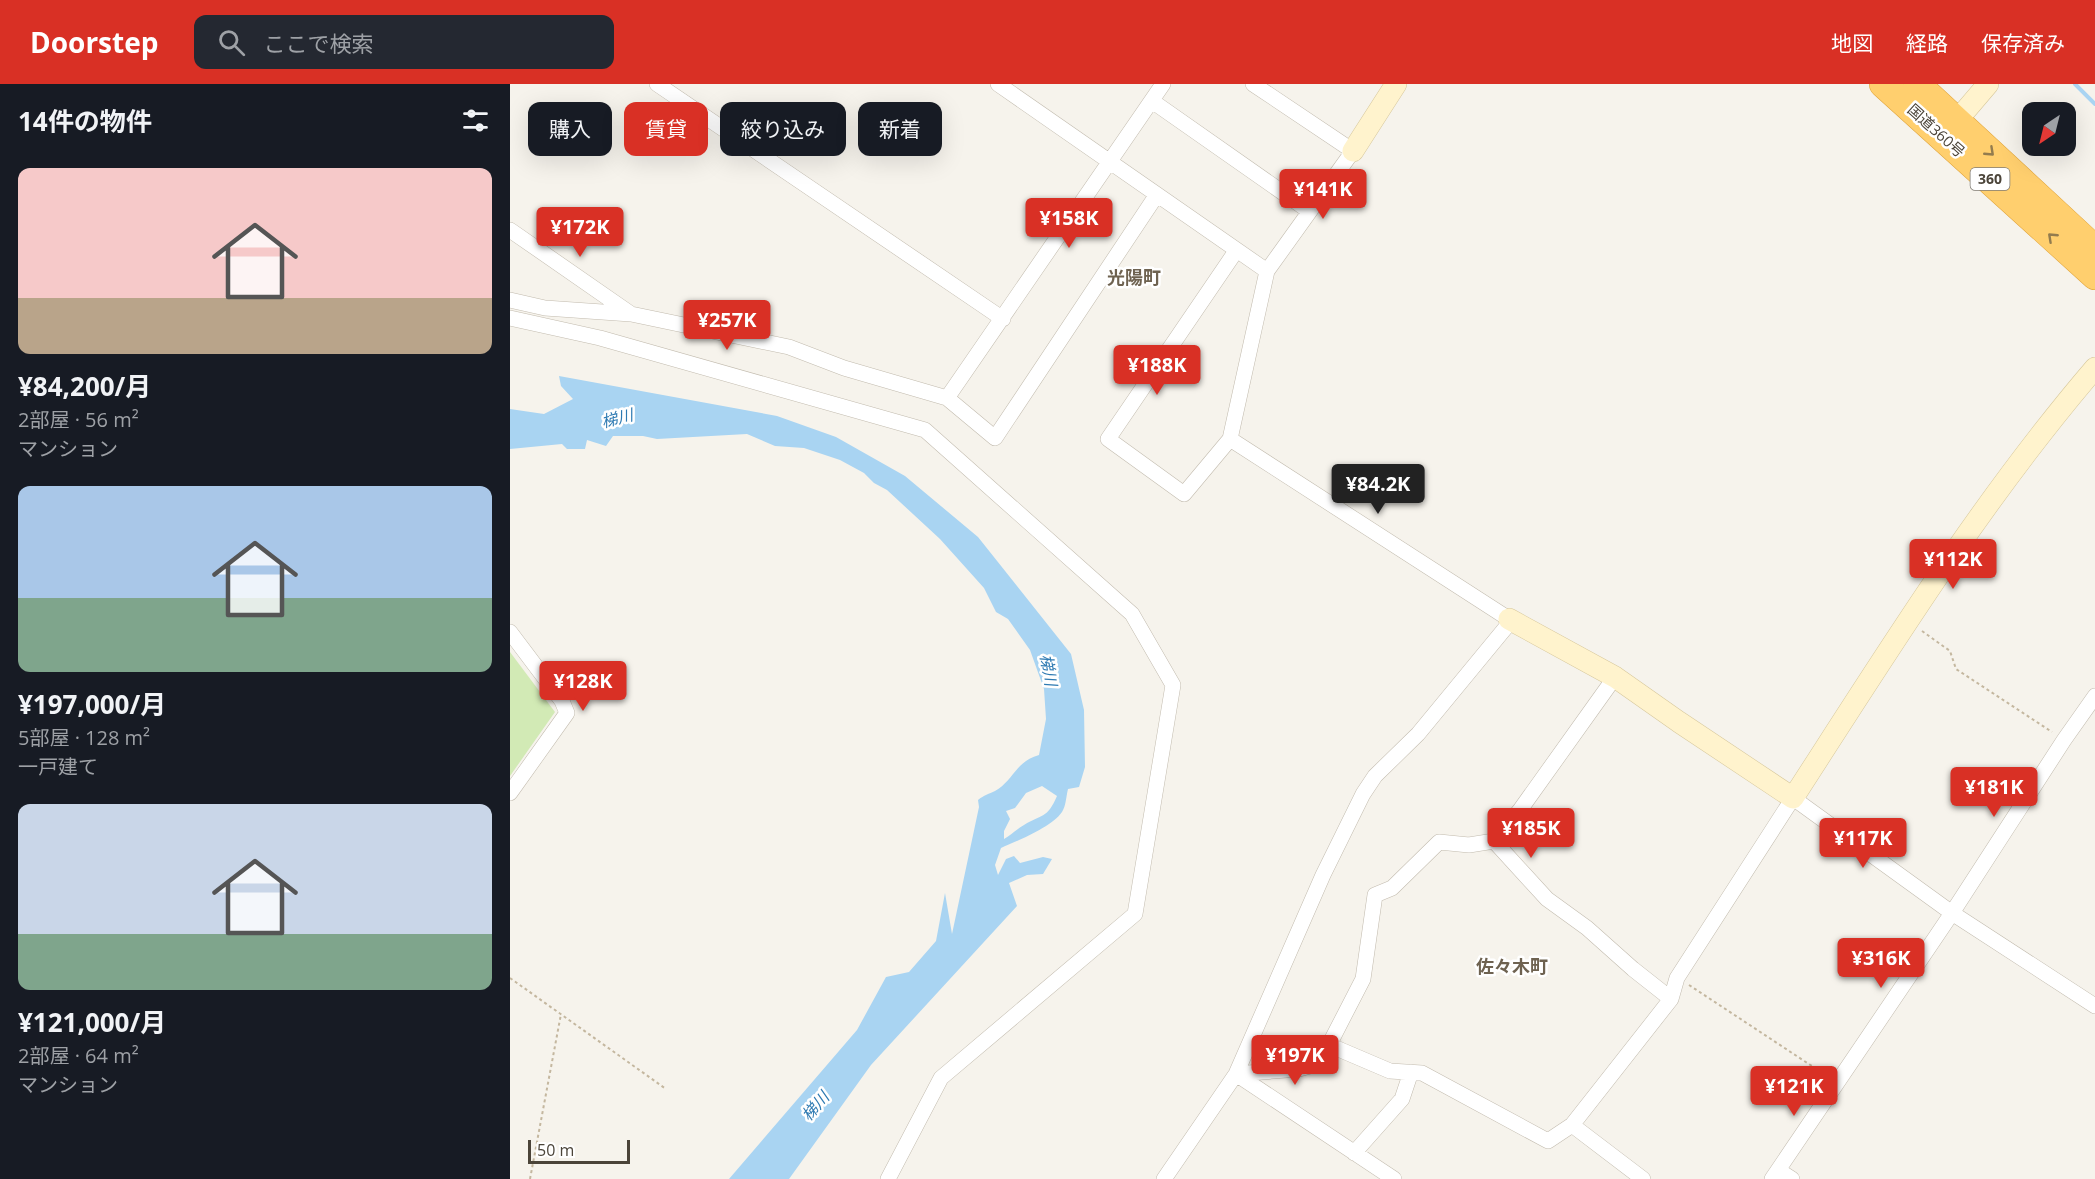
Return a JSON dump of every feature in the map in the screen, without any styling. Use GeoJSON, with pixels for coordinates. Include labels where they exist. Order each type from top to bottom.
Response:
{"type":"FeatureCollection","features":[{"type":"Feature","properties":{"kind":"highway","name":"国道360号"},"geometry":{"type":"LineString","coordinates":[[1883,84],[1950,128],[2095,249]]}},
{"type":"Feature","properties":{"kind":"highway","name":"国道360号"},"geometry":{"type":"LineString","coordinates":[[1917,84],[1950,128],[2095,276]]}},
{"type":"Feature","properties":{"kind":"street"},"geometry":{"type":"LineString","coordinates":[[657,84],[1002,319]]}},
{"type":"Feature","properties":{"kind":"street"},"geometry":{"type":"LineString","coordinates":[[998,84],[1267,271]]}},
{"type":"Feature","properties":{"kind":"street"},"geometry":{"type":"LineString","coordinates":[[947,398],[1163,84]]}},
{"type":"Feature","properties":{"kind":"street"},"geometry":{"type":"LineString","coordinates":[[1253,84],[1353,152]]}},
{"type":"Feature","properties":{"kind":"street"},"geometry":{"type":"LineString","coordinates":[[1236,251],[1108,439],[1184,494],[1230,439],[1267,271],[1353,152],[1396,84]]}},
{"type":"Feature","properties":{"kind":"street"},"geometry":{"type":"LineString","coordinates":[[1950,128],[1988,84]]}},
{"type":"Feature","properties":{"kind":"street"},"geometry":{"type":"LineString","coordinates":[[1152,101],[1309,211]]}},
{"type":"Feature","properties":{"kind":"street"},"geometry":{"type":"LineString","coordinates":[[510,300],[545,308],[631,314],[789,347],[844,368],[947,398],[995,438],[1156,196]]}},
{"type":"Feature","properties":{"kind":"street"},"geometry":{"type":"LineString","coordinates":[[510,230],[631,314]]}},
{"type":"Feature","properties":{"kind":"street"},"geometry":{"type":"LineString","coordinates":[[510,318],[600,338],[925,430],[1132,614],[1173,685],[1135,914],[941,1078],[888,1179]]}},
{"type":"Feature","properties":{"kind":"street"},"geometry":{"type":"LineString","coordinates":[[1329,1045],[1390,1071],[1422,1073],[1548,1141],[1572,1125],[1671,999],[1677,978],[1908,622],[2050,421],[2095,369]]}},
{"type":"Feature","properties":{"kind":"street"},"geometry":{"type":"LineString","coordinates":[[1230,439],[1509,619],[1615,677],[1793,798],[1952,914],[2095,1006]]}},
{"type":"Feature","properties":{"kind":"street"},"geometry":{"type":"LineString","coordinates":[[1164,1179],[1236,1074],[1323,875],[1363,794],[1375,776],[1418,734],[1507,626],[1509,619]]}},
{"type":"Feature","properties":{"kind":"street"},"geometry":{"type":"LineString","coordinates":[[510,632],[562,701],[567,713],[510,793]]}},
{"type":"Feature","properties":{"kind":"street"},"geometry":{"type":"LineString","coordinates":[[1236,1074],[1299,1069],[1310,1066],[1329,1045],[1363,979],[1375,895],[1392,888],[1439,842],[1469,845],[1494,841],[1520,810],[1615,677]]}},
{"type":"Feature","properties":{"kind":"street"},"geometry":{"type":"LineString","coordinates":[[1792,1179],[1775,1174],[1952,914],[2095,696]]}},
{"type":"Feature","properties":{"kind":"street"},"geometry":{"type":"LineString","coordinates":[[1494,841],[1547,899],[1587,928],[1671,999]]}},
{"type":"Feature","properties":{"kind":"street"},"geometry":{"type":"LineString","coordinates":[[1354,1153],[1402,1099],[1411,1072]]}},
{"type":"Feature","properties":{"kind":"street"},"geometry":{"type":"LineString","coordinates":[[1236,1074],[1394,1179]]}},
{"type":"Feature","properties":{"kind":"street"},"geometry":{"type":"LineString","coordinates":[[1572,1125],[1643,1179]]}},
{"type":"Feature","properties":{"kind":"path"},"geometry":{"type":"LineString","coordinates":[[1908,622],[1950,651],[1956,669],[2064,740]]}},
{"type":"Feature","properties":{"kind":"path"},"geometry":{"type":"LineString","coordinates":[[510,978],[666,1089]]}},
{"type":"Feature","properties":{"kind":"path"},"geometry":{"type":"LineString","coordinates":[[1677,978],[1837,1082]]}},
{"type":"Feature","properties":{"kind":"path"},"geometry":{"type":"LineString","coordinates":[[530,1179],[561,1014]]}},
{"type":"Feature","properties":{"kind":"green space"},"geometry":{"type":"Polygon","coordinates":[[[510,652],[555,712],[510,776],[510,652]]]}},
{"type":"Feature","properties":{"kind":"water","name":"梯川"},"geometry":{"type":"Polygon","coordinates":[[[559,376],[777,416],[836,437],[905,476],[978,537],[1071,654],[1084,710],[1085,767],[1079,787],[1068,789],[1063,810],[1057,818],[1034,833],[1001,848],[995,865],[998,875],[1006,859],[1014,856],[1020,863],[1043,857],[1052,859],[1043,874],[1027,875],[1009,883],[1017,906],[871,1065],[789,1179],[729,1179],[857,1030],[886,977],[909,972],[936,941],[945,893],[952,934],[979,807],[978,800],[1001,787],[1020,766],[1039,755],[1046,719],[1044,689],[1030,650],[1008,619],[996,612],[984,588],[940,539],[887,490],[874,483],[864,473],[840,460],[804,448],[775,446],[747,434],[657,439],[643,436],[613,436],[606,446],[587,440],[585,449],[567,449],[562,444],[510,449],[510,409],[544,414],[573,399],[561,386],[559,376]],[[1042,786],[1026,793],[1015,808],[1006,811],[1010,819],[1004,831],[1004,839],[1044,815],[1057,796],[1042,786]]]}},
{"type":"Feature","properties":{"kind":"waterway"},"geometry":{"type":"LineString","coordinates":[[2075,84],[2095,104]]}},
{"type":"Feature","properties":{"kind":"district","name":"光陽町"},"geometry":{"type":"Point","coordinates":[1134,278]}},
{"type":"Feature","properties":{"kind":"district","name":"佐々木町"},"geometry":{"type":"Point","coordinates":[1512,967]}}]}
